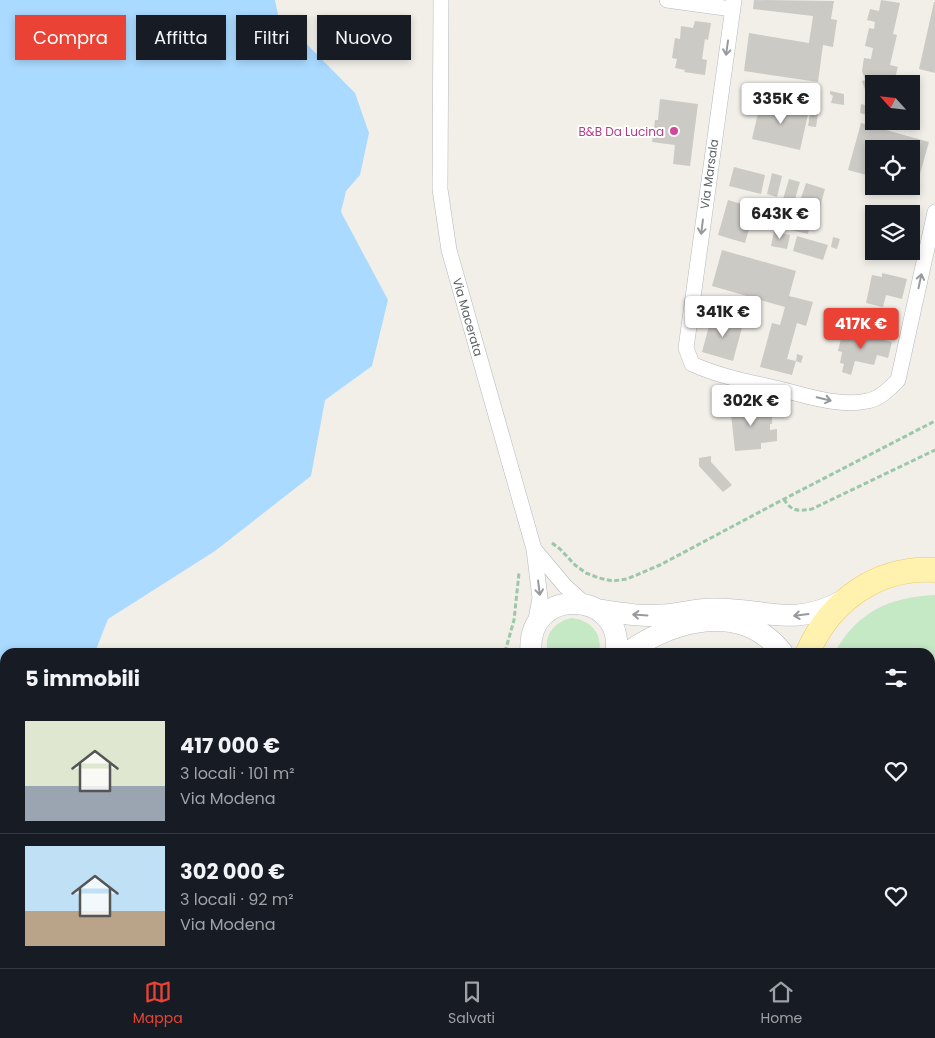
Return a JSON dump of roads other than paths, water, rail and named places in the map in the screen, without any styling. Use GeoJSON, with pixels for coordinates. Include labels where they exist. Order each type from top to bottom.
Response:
{"type":"FeatureCollection","features":[{"type":"Feature","properties":{"kind":"main road"},"geometry":{"type":"LineString","coordinates":[[531,648],[530,641],[535,626],[544,615],[556,606],[570,602],[648,615],[712,608],[789,616],[822,611],[846,599],[864,586],[884,577],[907,571],[932,569]]}},
{"type":"Feature","properties":{"kind":"main road"},"geometry":{"type":"LineString","coordinates":[[810,648],[818,631],[846,599]]}},
{"type":"Feature","properties":{"kind":"main road"},"geometry":{"type":"LineString","coordinates":[[591,607],[608,620],[615,632],[617,648]]}},
{"type":"Feature","properties":{"kind":"main road"},"geometry":{"type":"LineString","coordinates":[[635,648],[656,635],[675,627],[708,620],[732,622],[746,626],[770,640],[778,648]]}},
{"type":"Feature","properties":{"kind":"street","name":"Via Macerata"},"geometry":{"type":"LineString","coordinates":[[442,0],[440,188],[449,250],[540,546],[540,598],[535,626]]}},
{"type":"Feature","properties":{"kind":"street"},"geometry":{"type":"LineString","coordinates":[[667,0],[733,5]]}},
{"type":"Feature","properties":{"kind":"street","name":"Via Marsala"},"geometry":{"type":"LineString","coordinates":[[733,5],[686,348],[692,364],[715,374],[831,401],[852,403],[869,401],[885,393],[898,380],[935,212]]}},
{"type":"Feature","properties":{"kind":"street"},"geometry":{"type":"LineString","coordinates":[[540,546],[565,586],[591,607]]}},
{"type":"Feature","properties":{"kind":"water"},"geometry":{"type":"Polygon","coordinates":[[[0,0],[275,0],[278,15],[236,15],[236,60],[307,60],[307,44],[317,55],[317,60],[322,60],[355,93],[369,133],[360,175],[346,191],[341,212],[388,300],[372,366],[325,400],[311,476],[215,551],[108,619],[97,648],[0,648],[0,0]]]}},
{"type":"Feature","properties":{"kind":"place","name":"B&B Da Lucina"},"geometry":{"type":"Point","coordinates":[674,131]}}]}
